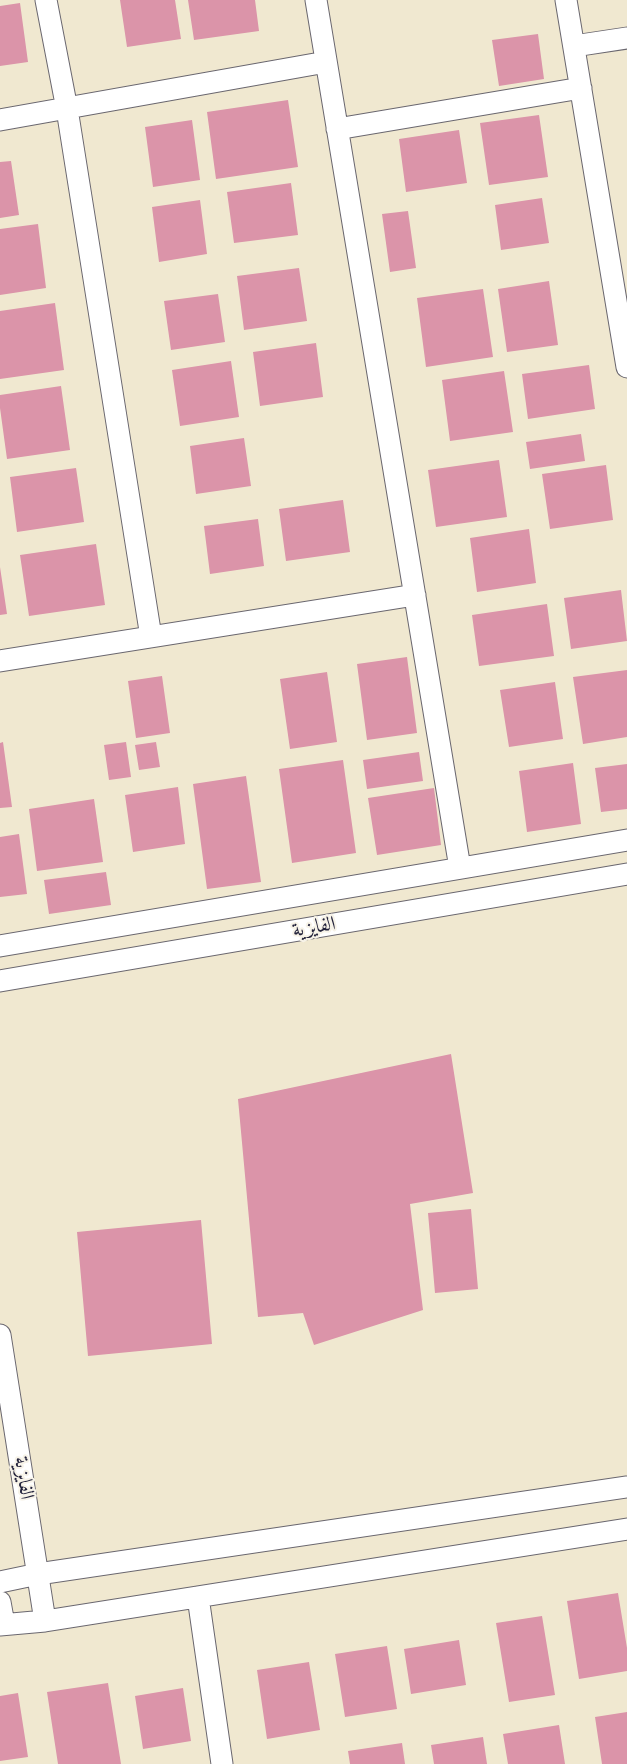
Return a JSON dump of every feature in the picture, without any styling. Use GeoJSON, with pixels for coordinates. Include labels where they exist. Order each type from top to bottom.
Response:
{"type":"FeatureCollection","features":[{"type":"Feature","properties":{"kind":"street"},"geometry":{"type":"LineString","coordinates":[[46,0],[66,108],[152,637]]}},
{"type":"Feature","properties":{"kind":"street"},"geometry":{"type":"LineString","coordinates":[[316,0],[460,868]]}},
{"type":"Feature","properties":{"kind":"street"},"geometry":{"type":"LineString","coordinates":[[566,0],[622,302],[627,367]]}},
{"type":"Feature","properties":{"kind":"street"},"geometry":{"type":"LineString","coordinates":[[574,46],[627,38]]}},
{"type":"Feature","properties":{"kind":"street"},"geometry":{"type":"LineString","coordinates":[[0,120],[326,62]]}},
{"type":"Feature","properties":{"kind":"street"},"geometry":{"type":"LineString","coordinates":[[337,129],[581,88]]}},
{"type":"Feature","properties":{"kind":"street"},"geometry":{"type":"LineString","coordinates":[[0,661],[415,595]]}},
{"type":"Feature","properties":{"kind":"street","name":"الفايزية"},"geometry":{"type":"LineString","coordinates":[[0,946],[627,840]]}},
{"type":"Feature","properties":{"kind":"street","name":"الفايزية"},"geometry":{"type":"LineString","coordinates":[[0,981],[627,874]]}},
{"type":"Feature","properties":{"kind":"street","name":"الفايزية"},"geometry":{"type":"LineString","coordinates":[[0,1335],[45,1621]]}},
{"type":"Feature","properties":{"kind":"street"},"geometry":{"type":"LineString","coordinates":[[0,1582],[38,1574],[627,1488]]}},
{"type":"Feature","properties":{"kind":"street"},"geometry":{"type":"LineString","coordinates":[[0,1602],[2,1624],[45,1621],[627,1528]]}},
{"type":"Feature","properties":{"kind":"street"},"geometry":{"type":"LineString","coordinates":[[198,1597],[222,1764]]}},
{"type":"Feature","properties":{"kind":"building"},"geometry":{"type":"Polygon","coordinates":[[[120,0],[175,0],[181,39],[127,47],[120,0]]]}},
{"type":"Feature","properties":{"kind":"building"},"geometry":{"type":"Polygon","coordinates":[[[188,0],[255,0],[259,31],[194,40],[188,0]]]}},
{"type":"Feature","properties":{"kind":"building"},"geometry":{"type":"Polygon","coordinates":[[[20,3],[28,62],[0,66],[0,6],[20,3]]]}},
{"type":"Feature","properties":{"kind":"building"},"geometry":{"type":"Polygon","coordinates":[[[538,34],[544,79],[499,86],[492,40],[538,34]]]}},
{"type":"Feature","properties":{"kind":"building"},"geometry":{"type":"Polygon","coordinates":[[[288,100],[298,167],[216,179],[207,112],[288,100]]]}},
{"type":"Feature","properties":{"kind":"building"},"geometry":{"type":"Polygon","coordinates":[[[539,115],[548,177],[489,185],[480,123],[539,115]]]}},
{"type":"Feature","properties":{"kind":"building"},"geometry":{"type":"Polygon","coordinates":[[[192,120],[200,180],[153,187],[145,127],[192,120]]]}},
{"type":"Feature","properties":{"kind":"building"},"geometry":{"type":"Polygon","coordinates":[[[459,130],[467,183],[406,192],[399,139],[459,130]]]}},
{"type":"Feature","properties":{"kind":"building"},"geometry":{"type":"Polygon","coordinates":[[[11,161],[19,215],[0,218],[0,162],[11,161]]]}},
{"type":"Feature","properties":{"kind":"building"},"geometry":{"type":"Polygon","coordinates":[[[291,183],[298,235],[234,243],[227,192],[291,183]]]}},
{"type":"Feature","properties":{"kind":"building"},"geometry":{"type":"Polygon","coordinates":[[[542,198],[549,243],[501,250],[495,205],[542,198]]]}},
{"type":"Feature","properties":{"kind":"building"},"geometry":{"type":"Polygon","coordinates":[[[200,200],[207,254],[159,262],[152,207],[200,200]]]}},
{"type":"Feature","properties":{"kind":"building"},"geometry":{"type":"Polygon","coordinates":[[[408,211],[416,268],[390,272],[382,214],[408,211]]]}},
{"type":"Feature","properties":{"kind":"building"},"geometry":{"type":"Polygon","coordinates":[[[38,224],[46,288],[0,295],[0,229],[38,224]]]}},
{"type":"Feature","properties":{"kind":"building"},"geometry":{"type":"Polygon","coordinates":[[[299,268],[307,321],[244,330],[237,276],[299,268]]]}},
{"type":"Feature","properties":{"kind":"building"},"geometry":{"type":"Polygon","coordinates":[[[549,281],[558,345],[507,352],[498,289],[549,281]]]}},
{"type":"Feature","properties":{"kind":"building"},"geometry":{"type":"Polygon","coordinates":[[[483,289],[493,357],[426,367],[417,298],[483,289]]]}},
{"type":"Feature","properties":{"kind":"building"},"geometry":{"type":"Polygon","coordinates":[[[218,294],[225,342],[171,350],[164,301],[218,294]]]}},
{"type":"Feature","properties":{"kind":"building"},"geometry":{"type":"Polygon","coordinates":[[[55,303],[64,370],[0,379],[0,311],[55,303]]]}},
{"type":"Feature","properties":{"kind":"building"},"geometry":{"type":"Polygon","coordinates":[[[316,343],[323,397],[260,406],[253,352],[316,343]]]}},
{"type":"Feature","properties":{"kind":"building"},"geometry":{"type":"Polygon","coordinates":[[[231,361],[239,417],[180,426],[172,370],[231,361]]]}},
{"type":"Feature","properties":{"kind":"building"},"geometry":{"type":"Polygon","coordinates":[[[589,365],[595,409],[528,419],[522,374],[589,365]]]}},
{"type":"Feature","properties":{"kind":"building"},"geometry":{"type":"Polygon","coordinates":[[[504,371],[513,432],[450,441],[442,380],[504,371]]]}},
{"type":"Feature","properties":{"kind":"building"},"geometry":{"type":"Polygon","coordinates":[[[61,386],[70,450],[7,459],[0,395],[61,386]]]}},
{"type":"Feature","properties":{"kind":"building"},"geometry":{"type":"Polygon","coordinates":[[[581,434],[585,461],[530,469],[526,442],[581,434]]]}},
{"type":"Feature","properties":{"kind":"building"},"geometry":{"type":"Polygon","coordinates":[[[244,438],[251,486],[196,494],[190,446],[244,438]]]}},
{"type":"Feature","properties":{"kind":"building"},"geometry":{"type":"Polygon","coordinates":[[[499,460],[507,517],[436,527],[428,470],[499,460]]]}},
{"type":"Feature","properties":{"kind":"building"},"geometry":{"type":"Polygon","coordinates":[[[606,465],[613,520],[550,529],[542,474],[606,465]]]}},
{"type":"Feature","properties":{"kind":"building"},"geometry":{"type":"Polygon","coordinates":[[[76,468],[84,522],[17,532],[10,477],[76,468]]]}},
{"type":"Feature","properties":{"kind":"building"},"geometry":{"type":"Polygon","coordinates":[[[343,500],[350,552],[286,561],[279,509],[343,500]]]}},
{"type":"Feature","properties":{"kind":"building"},"geometry":{"type":"Polygon","coordinates":[[[258,519],[264,566],[210,574],[204,526],[258,519]]]}},
{"type":"Feature","properties":{"kind":"building"},"geometry":{"type":"Polygon","coordinates":[[[529,529],[536,583],[477,592],[470,538],[529,529]]]}},
{"type":"Feature","properties":{"kind":"building"},"geometry":{"type":"Polygon","coordinates":[[[96,544],[105,605],[29,616],[20,555],[96,544]]]}},
{"type":"Feature","properties":{"kind":"building"},"geometry":{"type":"Polygon","coordinates":[[[0,567],[7,614],[0,615],[0,567]]]}},
{"type":"Feature","properties":{"kind":"building"},"geometry":{"type":"Polygon","coordinates":[[[621,590],[627,641],[571,649],[564,598],[621,590]]]}},
{"type":"Feature","properties":{"kind":"building"},"geometry":{"type":"Polygon","coordinates":[[[547,604],[554,656],[479,666],[472,615],[547,604]]]}},
{"type":"Feature","properties":{"kind":"building"},"geometry":{"type":"Polygon","coordinates":[[[407,657],[417,733],[367,740],[357,664],[407,657]]]}},
{"type":"Feature","properties":{"kind":"building"},"geometry":{"type":"Polygon","coordinates":[[[627,670],[627,737],[583,744],[573,677],[627,670]]]}},
{"type":"Feature","properties":{"kind":"building"},"geometry":{"type":"Polygon","coordinates":[[[327,672],[337,742],[290,749],[280,679],[327,672]]]}},
{"type":"Feature","properties":{"kind":"building"},"geometry":{"type":"Polygon","coordinates":[[[162,676],[170,733],[136,738],[128,681],[162,676]]]}},
{"type":"Feature","properties":{"kind":"building"},"geometry":{"type":"Polygon","coordinates":[[[555,682],[563,739],[509,747],[500,690],[555,682]]]}},
{"type":"Feature","properties":{"kind":"building"},"geometry":{"type":"Polygon","coordinates":[[[3,742],[12,807],[0,808],[0,743],[3,742]]]}},
{"type":"Feature","properties":{"kind":"building"},"geometry":{"type":"Polygon","coordinates":[[[126,742],[131,777],[109,780],[104,745],[126,742]]]}},
{"type":"Feature","properties":{"kind":"building"},"geometry":{"type":"Polygon","coordinates":[[[156,742],[160,767],[139,770],[135,745],[156,742]]]}},
{"type":"Feature","properties":{"kind":"building"},"geometry":{"type":"Polygon","coordinates":[[[419,752],[423,781],[367,789],[363,760],[419,752]]]}},
{"type":"Feature","properties":{"kind":"building"},"geometry":{"type":"Polygon","coordinates":[[[343,760],[356,853],[292,863],[279,769],[343,760]]]}},
{"type":"Feature","properties":{"kind":"building"},"geometry":{"type":"Polygon","coordinates":[[[573,763],[581,824],[527,832],[519,771],[573,763]]]}},
{"type":"Feature","properties":{"kind":"building"},"geometry":{"type":"Polygon","coordinates":[[[627,764],[627,809],[601,812],[595,768],[627,764]]]}},
{"type":"Feature","properties":{"kind":"building"},"geometry":{"type":"Polygon","coordinates":[[[246,776],[261,882],[207,889],[193,784],[246,776]]]}},
{"type":"Feature","properties":{"kind":"building"},"geometry":{"type":"Polygon","coordinates":[[[178,787],[185,844],[133,852],[125,795],[178,787]]]}},
{"type":"Feature","properties":{"kind":"building"},"geometry":{"type":"Polygon","coordinates":[[[434,788],[441,845],[377,855],[368,798],[434,788]]]}},
{"type":"Feature","properties":{"kind":"building"},"geometry":{"type":"Polygon","coordinates":[[[94,799],[103,862],[37,871],[29,809],[94,799]]]}},
{"type":"Feature","properties":{"kind":"building"},"geometry":{"type":"Polygon","coordinates":[[[19,834],[27,894],[0,897],[0,837],[19,834]]]}},
{"type":"Feature","properties":{"kind":"building"},"geometry":{"type":"Polygon","coordinates":[[[106,872],[111,905],[49,914],[44,880],[106,872]]]}},
{"type":"Feature","properties":{"kind":"building"},"geometry":{"type":"Polygon","coordinates":[[[451,1054],[473,1193],[410,1204],[423,1310],[314,1345],[303,1313],[258,1317],[238,1099],[451,1054]]]}},
{"type":"Feature","properties":{"kind":"building"},"geometry":{"type":"Polygon","coordinates":[[[471,1209],[478,1289],[435,1293],[428,1213],[471,1209]]]}},
{"type":"Feature","properties":{"kind":"building"},"geometry":{"type":"Polygon","coordinates":[[[201,1220],[212,1344],[88,1356],[77,1232],[201,1220]]]}},
{"type":"Feature","properties":{"kind":"building"},"geometry":{"type":"Polygon","coordinates":[[[618,1593],[627,1648],[627,1671],[579,1679],[567,1601],[618,1593]]]}},
{"type":"Feature","properties":{"kind":"building"},"geometry":{"type":"Polygon","coordinates":[[[542,1616],[555,1695],[509,1702],[496,1623],[542,1616]]]}},
{"type":"Feature","properties":{"kind":"building"},"geometry":{"type":"Polygon","coordinates":[[[459,1640],[466,1685],[411,1694],[404,1649],[459,1640]]]}},
{"type":"Feature","properties":{"kind":"building"},"geometry":{"type":"Polygon","coordinates":[[[387,1646],[397,1709],[345,1717],[335,1654],[387,1646]]]}},
{"type":"Feature","properties":{"kind":"building"},"geometry":{"type":"Polygon","coordinates":[[[309,1662],[320,1730],[267,1739],[257,1670],[309,1662]]]}},
{"type":"Feature","properties":{"kind":"building"},"geometry":{"type":"Polygon","coordinates":[[[108,1683],[121,1764],[58,1764],[47,1692],[108,1683]]]}},
{"type":"Feature","properties":{"kind":"building"},"geometry":{"type":"Polygon","coordinates":[[[183,1688],[191,1741],[143,1749],[135,1696],[183,1688]]]}},
{"type":"Feature","properties":{"kind":"building"},"geometry":{"type":"Polygon","coordinates":[[[18,1693],[28,1757],[0,1761],[0,1696],[18,1693]]]}},
{"type":"Feature","properties":{"kind":"building"},"geometry":{"type":"Polygon","coordinates":[[[627,1712],[627,1764],[602,1764],[595,1717],[627,1712]]]}},
{"type":"Feature","properties":{"kind":"building"},"geometry":{"type":"Polygon","coordinates":[[[559,1725],[565,1764],[508,1764],[503,1734],[559,1725]]]}},
{"type":"Feature","properties":{"kind":"building"},"geometry":{"type":"Polygon","coordinates":[[[483,1737],[487,1764],[434,1764],[431,1745],[483,1737]]]}},
{"type":"Feature","properties":{"kind":"building"},"geometry":{"type":"Polygon","coordinates":[[[402,1743],[405,1764],[350,1764],[348,1751],[402,1743]]]}}]}
